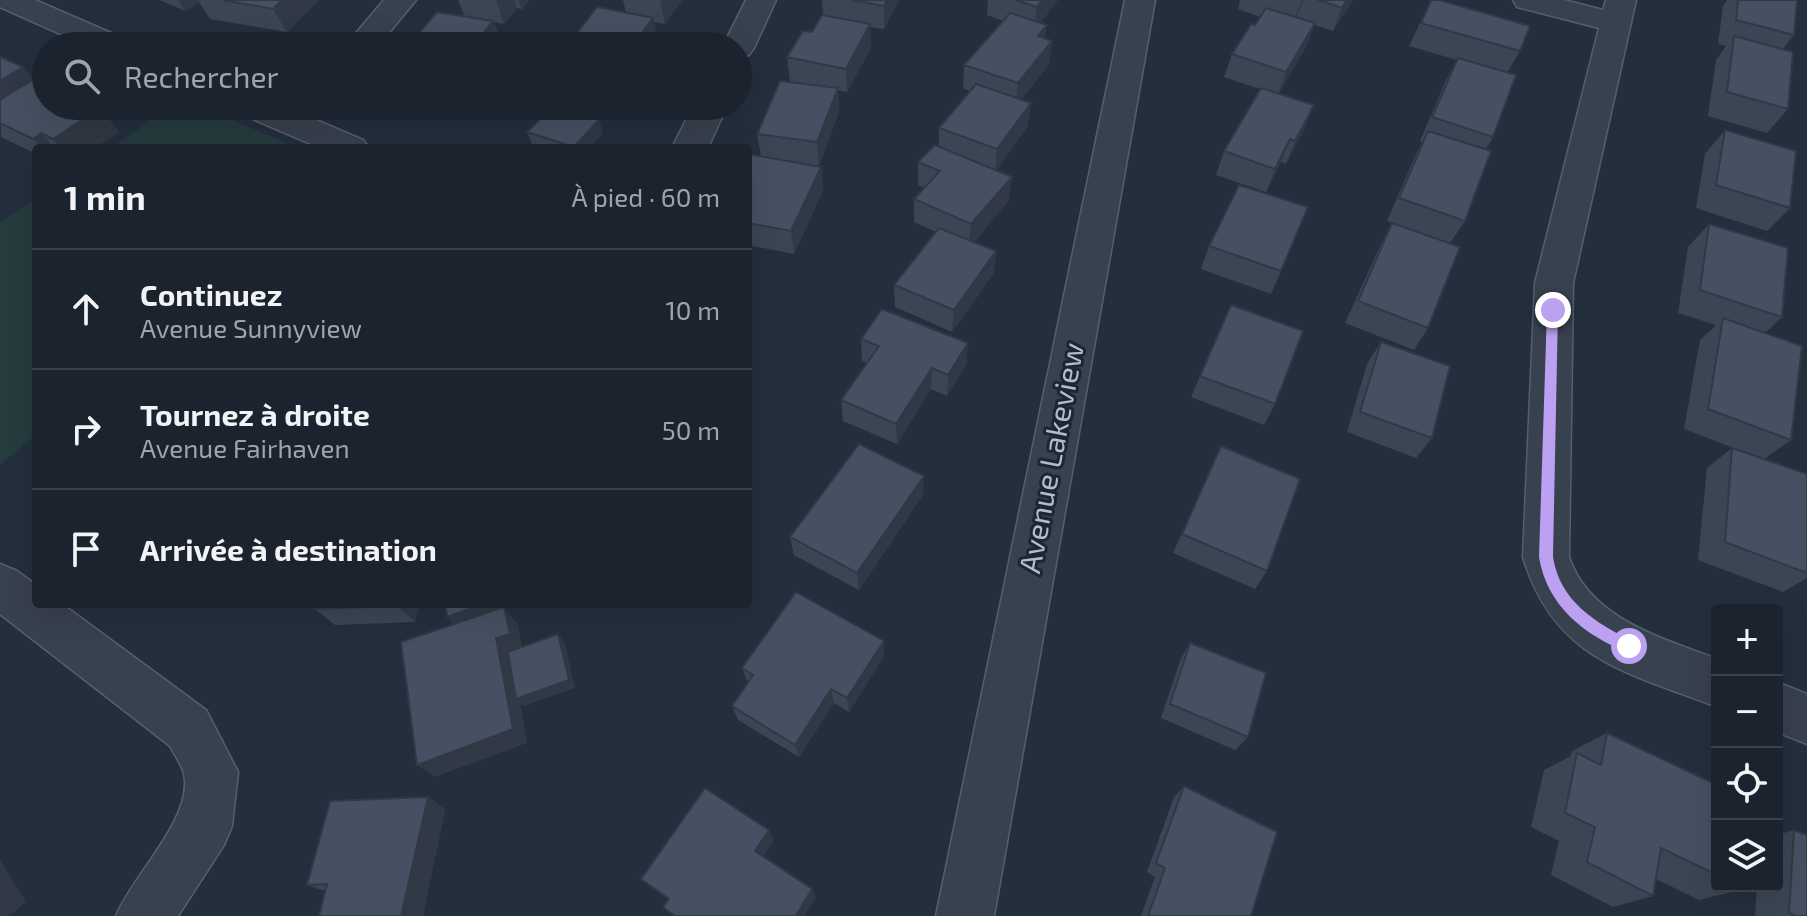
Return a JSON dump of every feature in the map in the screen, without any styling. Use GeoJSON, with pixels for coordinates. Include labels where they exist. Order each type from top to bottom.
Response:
{"type":"FeatureCollection","features":[{"type":"Feature","properties":{"kind":"street"},"geometry":{"type":"LineString","coordinates":[[9,0],[82,32]]}},
{"type":"Feature","properties":{"kind":"street"},"geometry":{"type":"LineString","coordinates":[[373,32],[401,0]]}},
{"type":"Feature","properties":{"kind":"street"},"geometry":{"type":"LineString","coordinates":[[746,32],[761,0]]}},
{"type":"Feature","properties":{"kind":"street","name":"Avenue Lakeview"},"geometry":{"type":"LineString","coordinates":[[965,916],[1140,0]]}},
{"type":"Feature","properties":{"kind":"street"},"geometry":{"type":"LineString","coordinates":[[1528,0],[1618,11],[1554,283],[1546,557],[1549,578],[1561,598],[1599,632],[1711,680]]}},
{"type":"Feature","properties":{"kind":"street"},"geometry":{"type":"LineString","coordinates":[[309,120],[345,144]]}},
{"type":"Feature","properties":{"kind":"street"},"geometry":{"type":"LineString","coordinates":[[692,144],[703,120]]}},
{"type":"Feature","properties":{"kind":"street"},"geometry":{"type":"LineString","coordinates":[[0,586],[188,728],[211,772],[205,826],[145,916]]}},
{"type":"Feature","properties":{"kind":"street"},"geometry":{"type":"LineString","coordinates":[[1783,709],[1807,719]]}},
{"type":"Feature","properties":{"kind":"green space"},"geometry":{"type":"Polygon","coordinates":[[[151,120],[232,120],[289,144],[116,144],[151,120]]]}},
{"type":"Feature","properties":{"kind":"green space"},"geometry":{"type":"Polygon","coordinates":[[[32,202],[32,438],[0,465],[0,223],[32,202]]]}},
{"type":"Feature","properties":{"kind":"building"},"geometry":{"type":"Polygon","coordinates":[[[223,0],[282,0],[273,9],[223,0]]]}},
{"type":"Feature","properties":{"kind":"building"},"geometry":{"type":"Polygon","coordinates":[[[852,0],[887,0],[884,6],[852,0]]]}},
{"type":"Feature","properties":{"kind":"building"},"geometry":{"type":"Polygon","coordinates":[[[1015,0],[1042,0],[1037,7],[1015,0]]]}},
{"type":"Feature","properties":{"kind":"building"},"geometry":{"type":"Polygon","coordinates":[[[1318,0],[1347,0],[1342,8],[1318,0]]]}},
{"type":"Feature","properties":{"kind":"building"},"geometry":{"type":"Polygon","coordinates":[[[1431,0],[1530,26],[1520,51],[1421,23],[1431,0]]]}},
{"type":"Feature","properties":{"kind":"building"},"geometry":{"type":"Polygon","coordinates":[[[1738,0],[1797,0],[1794,35],[1736,20],[1738,0]]]}},
{"type":"Feature","properties":{"kind":"building"},"geometry":{"type":"Polygon","coordinates":[[[597,7],[653,18],[643,32],[578,32],[597,7]]]}},
{"type":"Feature","properties":{"kind":"building"},"geometry":{"type":"Polygon","coordinates":[[[1266,8],[1315,23],[1286,72],[1232,54],[1251,24],[1255,25],[1266,8]]]}},
{"type":"Feature","properties":{"kind":"building"},"geometry":{"type":"Polygon","coordinates":[[[437,12],[493,21],[484,32],[420,32],[437,12]]]}},
{"type":"Feature","properties":{"kind":"building"},"geometry":{"type":"Polygon","coordinates":[[[1010,13],[1047,25],[1038,36],[1052,41],[1018,83],[964,65],[1010,13]]]}},
{"type":"Feature","properties":{"kind":"building"},"geometry":{"type":"Polygon","coordinates":[[[822,15],[870,24],[846,69],[787,57],[803,31],[812,32],[822,15]]]}},
{"type":"Feature","properties":{"kind":"building"},"geometry":{"type":"Polygon","coordinates":[[[1734,36],[1793,52],[1788,109],[1727,92],[1734,36]]]}},
{"type":"Feature","properties":{"kind":"building"},"geometry":{"type":"Polygon","coordinates":[[[0,57],[23,67],[0,81],[0,57]]]}},
{"type":"Feature","properties":{"kind":"building"},"geometry":{"type":"Polygon","coordinates":[[[1458,58],[1516,75],[1493,137],[1432,117],[1458,58]]]}},
{"type":"Feature","properties":{"kind":"building"},"geometry":{"type":"Polygon","coordinates":[[[32,80],[32,120],[82,120],[53,139],[41,133],[33,139],[0,123],[0,100],[32,80]]]}},
{"type":"Feature","properties":{"kind":"building"},"geometry":{"type":"Polygon","coordinates":[[[780,81],[838,88],[817,142],[757,134],[780,81]]]}},
{"type":"Feature","properties":{"kind":"building"},"geometry":{"type":"Polygon","coordinates":[[[976,84],[1031,103],[997,149],[939,128],[976,84]]]}},
{"type":"Feature","properties":{"kind":"building"},"geometry":{"type":"Polygon","coordinates":[[[1261,88],[1314,105],[1295,141],[1290,139],[1275,169],[1224,151],[1261,88]]]}},
{"type":"Feature","properties":{"kind":"building"},"geometry":{"type":"Polygon","coordinates":[[[539,120],[599,120],[577,144],[565,144],[527,132],[539,120]]]}},
{"type":"Feature","properties":{"kind":"building"},"geometry":{"type":"Polygon","coordinates":[[[1725,130],[1796,151],[1790,208],[1716,185],[1725,130]]]}},
{"type":"Feature","properties":{"kind":"building"},"geometry":{"type":"Polygon","coordinates":[[[1428,131],[1491,151],[1465,221],[1399,198],[1428,131]]]}},
{"type":"Feature","properties":{"kind":"building"},"geometry":{"type":"Polygon","coordinates":[[[935,145],[1012,177],[971,224],[914,199],[940,171],[918,162],[935,145]]]}},
{"type":"Feature","properties":{"kind":"building"},"geometry":{"type":"Polygon","coordinates":[[[752,155],[821,167],[791,231],[752,224],[752,155]]]}},
{"type":"Feature","properties":{"kind":"building"},"geometry":{"type":"Polygon","coordinates":[[[1239,185],[1308,207],[1281,271],[1209,246],[1239,185]]]}},
{"type":"Feature","properties":{"kind":"building"},"geometry":{"type":"Polygon","coordinates":[[[1392,223],[1460,247],[1428,328],[1358,301],[1392,223]]]}},
{"type":"Feature","properties":{"kind":"building"},"geometry":{"type":"Polygon","coordinates":[[[1709,224],[1788,248],[1782,317],[1700,290],[1709,224]]]}},
{"type":"Feature","properties":{"kind":"building"},"geometry":{"type":"Polygon","coordinates":[[[939,228],[996,251],[954,310],[894,285],[939,228]]]}},
{"type":"Feature","properties":{"kind":"building"},"geometry":{"type":"Polygon","coordinates":[[[1231,305],[1303,331],[1275,404],[1200,376],[1231,305]]]}},
{"type":"Feature","properties":{"kind":"building"},"geometry":{"type":"Polygon","coordinates":[[[882,309],[968,343],[948,375],[932,368],[896,424],[841,400],[879,346],[861,339],[882,309]]]}},
{"type":"Feature","properties":{"kind":"building"},"geometry":{"type":"Polygon","coordinates":[[[1723,318],[1802,346],[1791,440],[1708,409],[1723,318]]]}},
{"type":"Feature","properties":{"kind":"building"},"geometry":{"type":"Polygon","coordinates":[[[1381,342],[1450,366],[1432,438],[1360,412],[1381,342]]]}},
{"type":"Feature","properties":{"kind":"building"},"geometry":{"type":"Polygon","coordinates":[[[859,444],[924,476],[857,573],[790,537],[859,444]]]}},
{"type":"Feature","properties":{"kind":"building"},"geometry":{"type":"Polygon","coordinates":[[[1221,446],[1300,479],[1267,571],[1182,534],[1221,446]]]}},
{"type":"Feature","properties":{"kind":"building"},"geometry":{"type":"Polygon","coordinates":[[[1732,448],[1807,474],[1807,573],[1725,542],[1732,448]]]}},
{"type":"Feature","properties":{"kind":"building"},"geometry":{"type":"Polygon","coordinates":[[[796,592],[884,641],[847,698],[831,689],[795,745],[732,706],[753,675],[742,668],[796,592]]]}},
{"type":"Feature","properties":{"kind":"building"},"geometry":{"type":"Polygon","coordinates":[[[446,608],[472,608],[447,617],[446,608]]]}},
{"type":"Feature","properties":{"kind":"building"},"geometry":{"type":"Polygon","coordinates":[[[504,608],[510,634],[496,638],[513,729],[417,765],[401,642],[504,608]]]}},
{"type":"Feature","properties":{"kind":"building"},"geometry":{"type":"Polygon","coordinates":[[[558,634],[569,680],[516,699],[508,652],[558,634]]]}},
{"type":"Feature","properties":{"kind":"building"},"geometry":{"type":"Polygon","coordinates":[[[1190,643],[1266,673],[1248,737],[1170,704],[1190,643]]]}},
{"type":"Feature","properties":{"kind":"building"},"geometry":{"type":"Polygon","coordinates":[[[1607,733],[1711,782],[1711,872],[1661,848],[1653,896],[1587,862],[1595,827],[1565,813],[1577,753],[1601,765],[1607,733]]]}},
{"type":"Feature","properties":{"kind":"building"},"geometry":{"type":"Polygon","coordinates":[[[1184,786],[1277,832],[1251,916],[1148,916],[1165,868],[1156,863],[1184,786]]]}},
{"type":"Feature","properties":{"kind":"building"},"geometry":{"type":"Polygon","coordinates":[[[705,788],[769,830],[755,851],[812,889],[796,916],[675,916],[663,907],[669,899],[641,879],[705,788]]]}},
{"type":"Feature","properties":{"kind":"building"},"geometry":{"type":"Polygon","coordinates":[[[428,797],[401,916],[319,916],[327,884],[307,885],[330,801],[428,797]]]}},
{"type":"Feature","properties":{"kind":"building"},"geometry":{"type":"Polygon","coordinates":[[[1794,830],[1807,835],[1807,916],[1789,913],[1794,830]]]}},
{"type":"Feature","properties":{"kind":"route"},"geometry":{"type":"LineString","coordinates":[[1553,310],[1546,557],[1549,578],[1561,598],[1576,614],[1599,632],[1629,646]]}}]}
